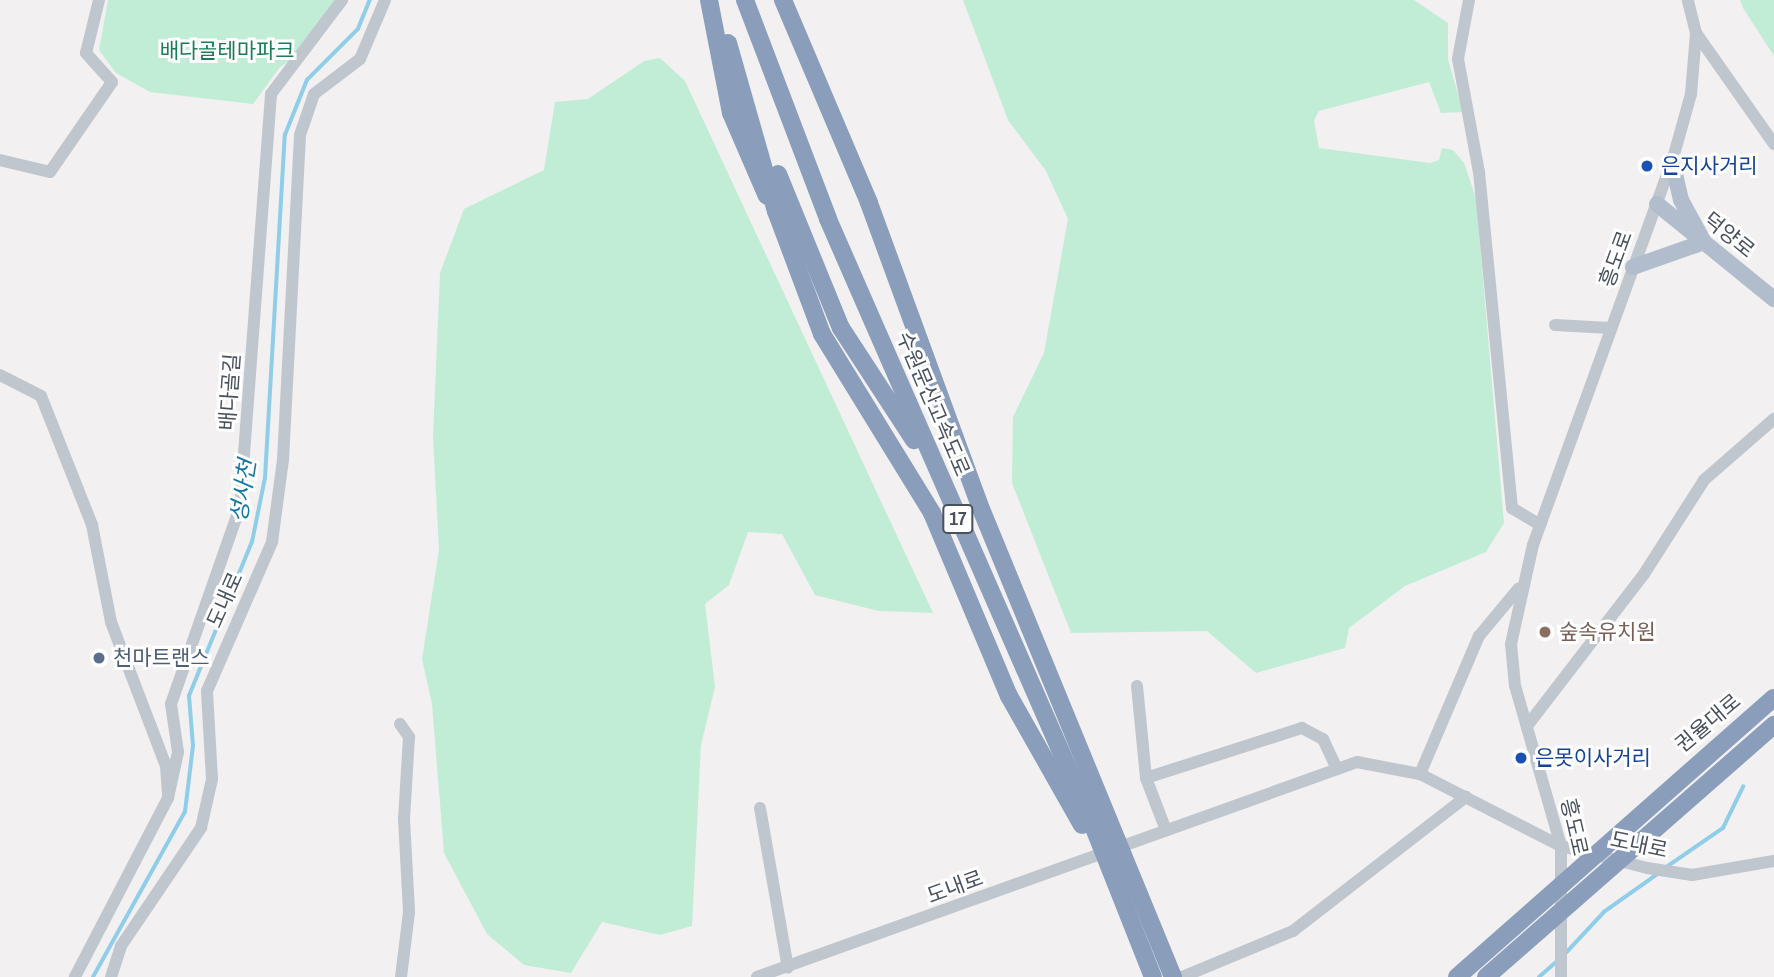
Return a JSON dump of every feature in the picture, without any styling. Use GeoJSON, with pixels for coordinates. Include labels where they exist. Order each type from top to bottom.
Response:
{"type":"FeatureCollection","features":[{"type":"Feature","properties":{"kind":"highway","name":"수원문산고속도로"},"geometry":{"type":"LineString","coordinates":[[745,0],[828,219],[947,495],[1093,817],[1173,977]]}},
{"type":"Feature","properties":{"kind":"highway","name":"수원문산고속도로"},"geometry":{"type":"LineString","coordinates":[[783,0],[869,203],[1153,977]]}},
{"type":"Feature","properties":{"kind":"highway"},"geometry":{"type":"LineString","coordinates":[[709,7],[731,113],[776,211],[822,334],[932,513],[1009,696],[1093,817],[1141,977]]}},
{"type":"Feature","properties":{"kind":"highway"},"geometry":{"type":"LineString","coordinates":[[776,211],[728,43],[841,328],[947,495]]}},
{"type":"Feature","properties":{"kind":"highway"},"geometry":{"type":"LineString","coordinates":[[1681,775],[1774,684]]}},
{"type":"Feature","properties":{"kind":"highway","name":"권율대로"},"geometry":{"type":"LineString","coordinates":[[1462,972],[1609,838],[1774,698]]}},
{"type":"Feature","properties":{"kind":"highway"},"geometry":{"type":"LineString","coordinates":[[1486,977],[1774,725]]}},
{"type":"Feature","properties":{"kind":"highway"},"geometry":{"type":"LineString","coordinates":[[1691,796],[1774,737]]}},
{"type":"Feature","properties":{"kind":"highway"},"geometry":{"type":"LineString","coordinates":[[1450,977],[1462,972]]}},
{"type":"Feature","properties":{"kind":"main road"},"geometry":{"type":"LineString","coordinates":[[1633,267],[1704,242],[1681,200],[1672,162]]}},
{"type":"Feature","properties":{"kind":"main road","name":"덕양로"},"geometry":{"type":"LineString","coordinates":[[1657,204],[1774,299]]}},
{"type":"Feature","properties":{"kind":"street"},"geometry":{"type":"LineString","coordinates":[[0,160],[50,172],[112,82],[86,53],[99,0]]}},
{"type":"Feature","properties":{"kind":"street","name":"배다골길"},"geometry":{"type":"LineString","coordinates":[[75,977],[168,798],[178,752],[172,704],[240,507],[271,94],[314,46],[342,0]]}},
{"type":"Feature","properties":{"kind":"street","name":"도내로"},"geometry":{"type":"LineString","coordinates":[[111,977],[121,946],[201,828],[212,779],[207,691],[272,542],[294,296],[300,135],[314,94],[360,59],[385,0]]}},
{"type":"Feature","properties":{"kind":"street"},"geometry":{"type":"LineString","coordinates":[[1469,0],[1458,59],[1479,172],[1512,508],[1540,525]]}},
{"type":"Feature","properties":{"kind":"street","name":"흥도로"},"geometry":{"type":"LineString","coordinates":[[1561,977],[1564,941],[1561,846],[1527,726],[1511,644],[1519,587],[1610,328],[1672,162],[1691,94],[1696,33],[1688,0]]}},
{"type":"Feature","properties":{"kind":"street"},"geometry":{"type":"LineString","coordinates":[[1696,33],[1774,144]]}},
{"type":"Feature","properties":{"kind":"street"},"geometry":{"type":"LineString","coordinates":[[1555,325],[1610,328]]}},
{"type":"Feature","properties":{"kind":"street"},"geometry":{"type":"LineString","coordinates":[[0,375],[40,396],[82,499],[111,622],[166,766],[168,798]]}},
{"type":"Feature","properties":{"kind":"street"},"geometry":{"type":"LineString","coordinates":[[1527,726],[1644,575],[1704,480],[1774,419]]}},
{"type":"Feature","properties":{"kind":"street"},"geometry":{"type":"LineString","coordinates":[[1420,774],[1479,636],[1519,587]]}},
{"type":"Feature","properties":{"kind":"street"},"geometry":{"type":"LineString","coordinates":[[1137,686],[1146,778],[1166,831]]}},
{"type":"Feature","properties":{"kind":"street"},"geometry":{"type":"LineString","coordinates":[[400,724],[409,737],[404,819],[409,912],[401,977]]}},
{"type":"Feature","properties":{"kind":"street"},"geometry":{"type":"LineString","coordinates":[[1146,778],[1302,728],[1323,739],[1337,769]]}},
{"type":"Feature","properties":{"kind":"street","name":"도내로"},"geometry":{"type":"LineString","coordinates":[[757,977],[1357,762],[1420,774],[1561,846],[1647,868],[1692,875],[1774,861]]}},
{"type":"Feature","properties":{"kind":"street"},"geometry":{"type":"LineString","coordinates":[[1182,977],[1293,930],[1466,797]]}},
{"type":"Feature","properties":{"kind":"street"},"geometry":{"type":"LineString","coordinates":[[760,808],[788,968]]}},
{"type":"Feature","properties":{"kind":"green space","name":"배다골테마파크"},"geometry":{"type":"Polygon","coordinates":[[[108,0],[337,0],[314,46],[280,67],[253,104],[150,92],[116,73],[99,50],[108,0]]]}},
{"type":"Feature","properties":{"kind":"green space"},"geometry":{"type":"Polygon","coordinates":[[[963,0],[1414,0],[1448,23],[1448,59],[1463,112],[1441,113],[1429,82],[1319,111],[1314,120],[1319,148],[1430,163],[1439,160],[1442,148],[1453,150],[1464,163],[1476,198],[1504,523],[1486,552],[1405,586],[1349,628],[1345,648],[1256,673],[1207,631],[1071,633],[1012,483],[1013,417],[1044,353],[1068,219],[1046,171],[1008,120],[963,0]]]}},
{"type":"Feature","properties":{"kind":"green space"},"geometry":{"type":"Polygon","coordinates":[[[1740,0],[1774,0],[1774,56],[1743,8],[1740,0]]]}},
{"type":"Feature","properties":{"kind":"green space"},"geometry":{"type":"Polygon","coordinates":[[[660,58],[685,81],[933,613],[879,611],[815,595],[782,534],[748,532],[729,585],[705,604],[715,687],[701,745],[692,926],[660,935],[602,922],[571,973],[524,965],[487,934],[444,853],[432,704],[422,659],[439,550],[433,437],[440,273],[464,209],[544,170],[555,102],[588,99],[644,61],[660,58]]]}},
{"type":"Feature","properties":{"kind":"waterway","name":"성사천"},"geometry":{"type":"LineString","coordinates":[[93,977],[185,812],[193,746],[189,696],[252,542],[265,478],[285,135],[307,80],[358,29],[370,0]]}},
{"type":"Feature","properties":{"kind":"waterway"},"geometry":{"type":"LineString","coordinates":[[1668,866],[1723,828],[1743,787]]}},
{"type":"Feature","properties":{"kind":"waterway"},"geometry":{"type":"LineString","coordinates":[[1565,954],[1604,912],[1659,873]]}},
{"type":"Feature","properties":{"kind":"waterway"},"geometry":{"type":"LineString","coordinates":[[1539,977],[1556,962]]}},
{"type":"Feature","properties":{"kind":"place","name":"은지사거리"},"geometry":{"type":"Point","coordinates":[1647,166]}},
{"type":"Feature","properties":{"kind":"place","name":"숲속유치원"},"geometry":{"type":"Point","coordinates":[1545,632]}},
{"type":"Feature","properties":{"kind":"place","name":"천마트랜스"},"geometry":{"type":"Point","coordinates":[99,658]}},
{"type":"Feature","properties":{"kind":"place","name":"은못이사거리"},"geometry":{"type":"Point","coordinates":[1521,758]}}]}
